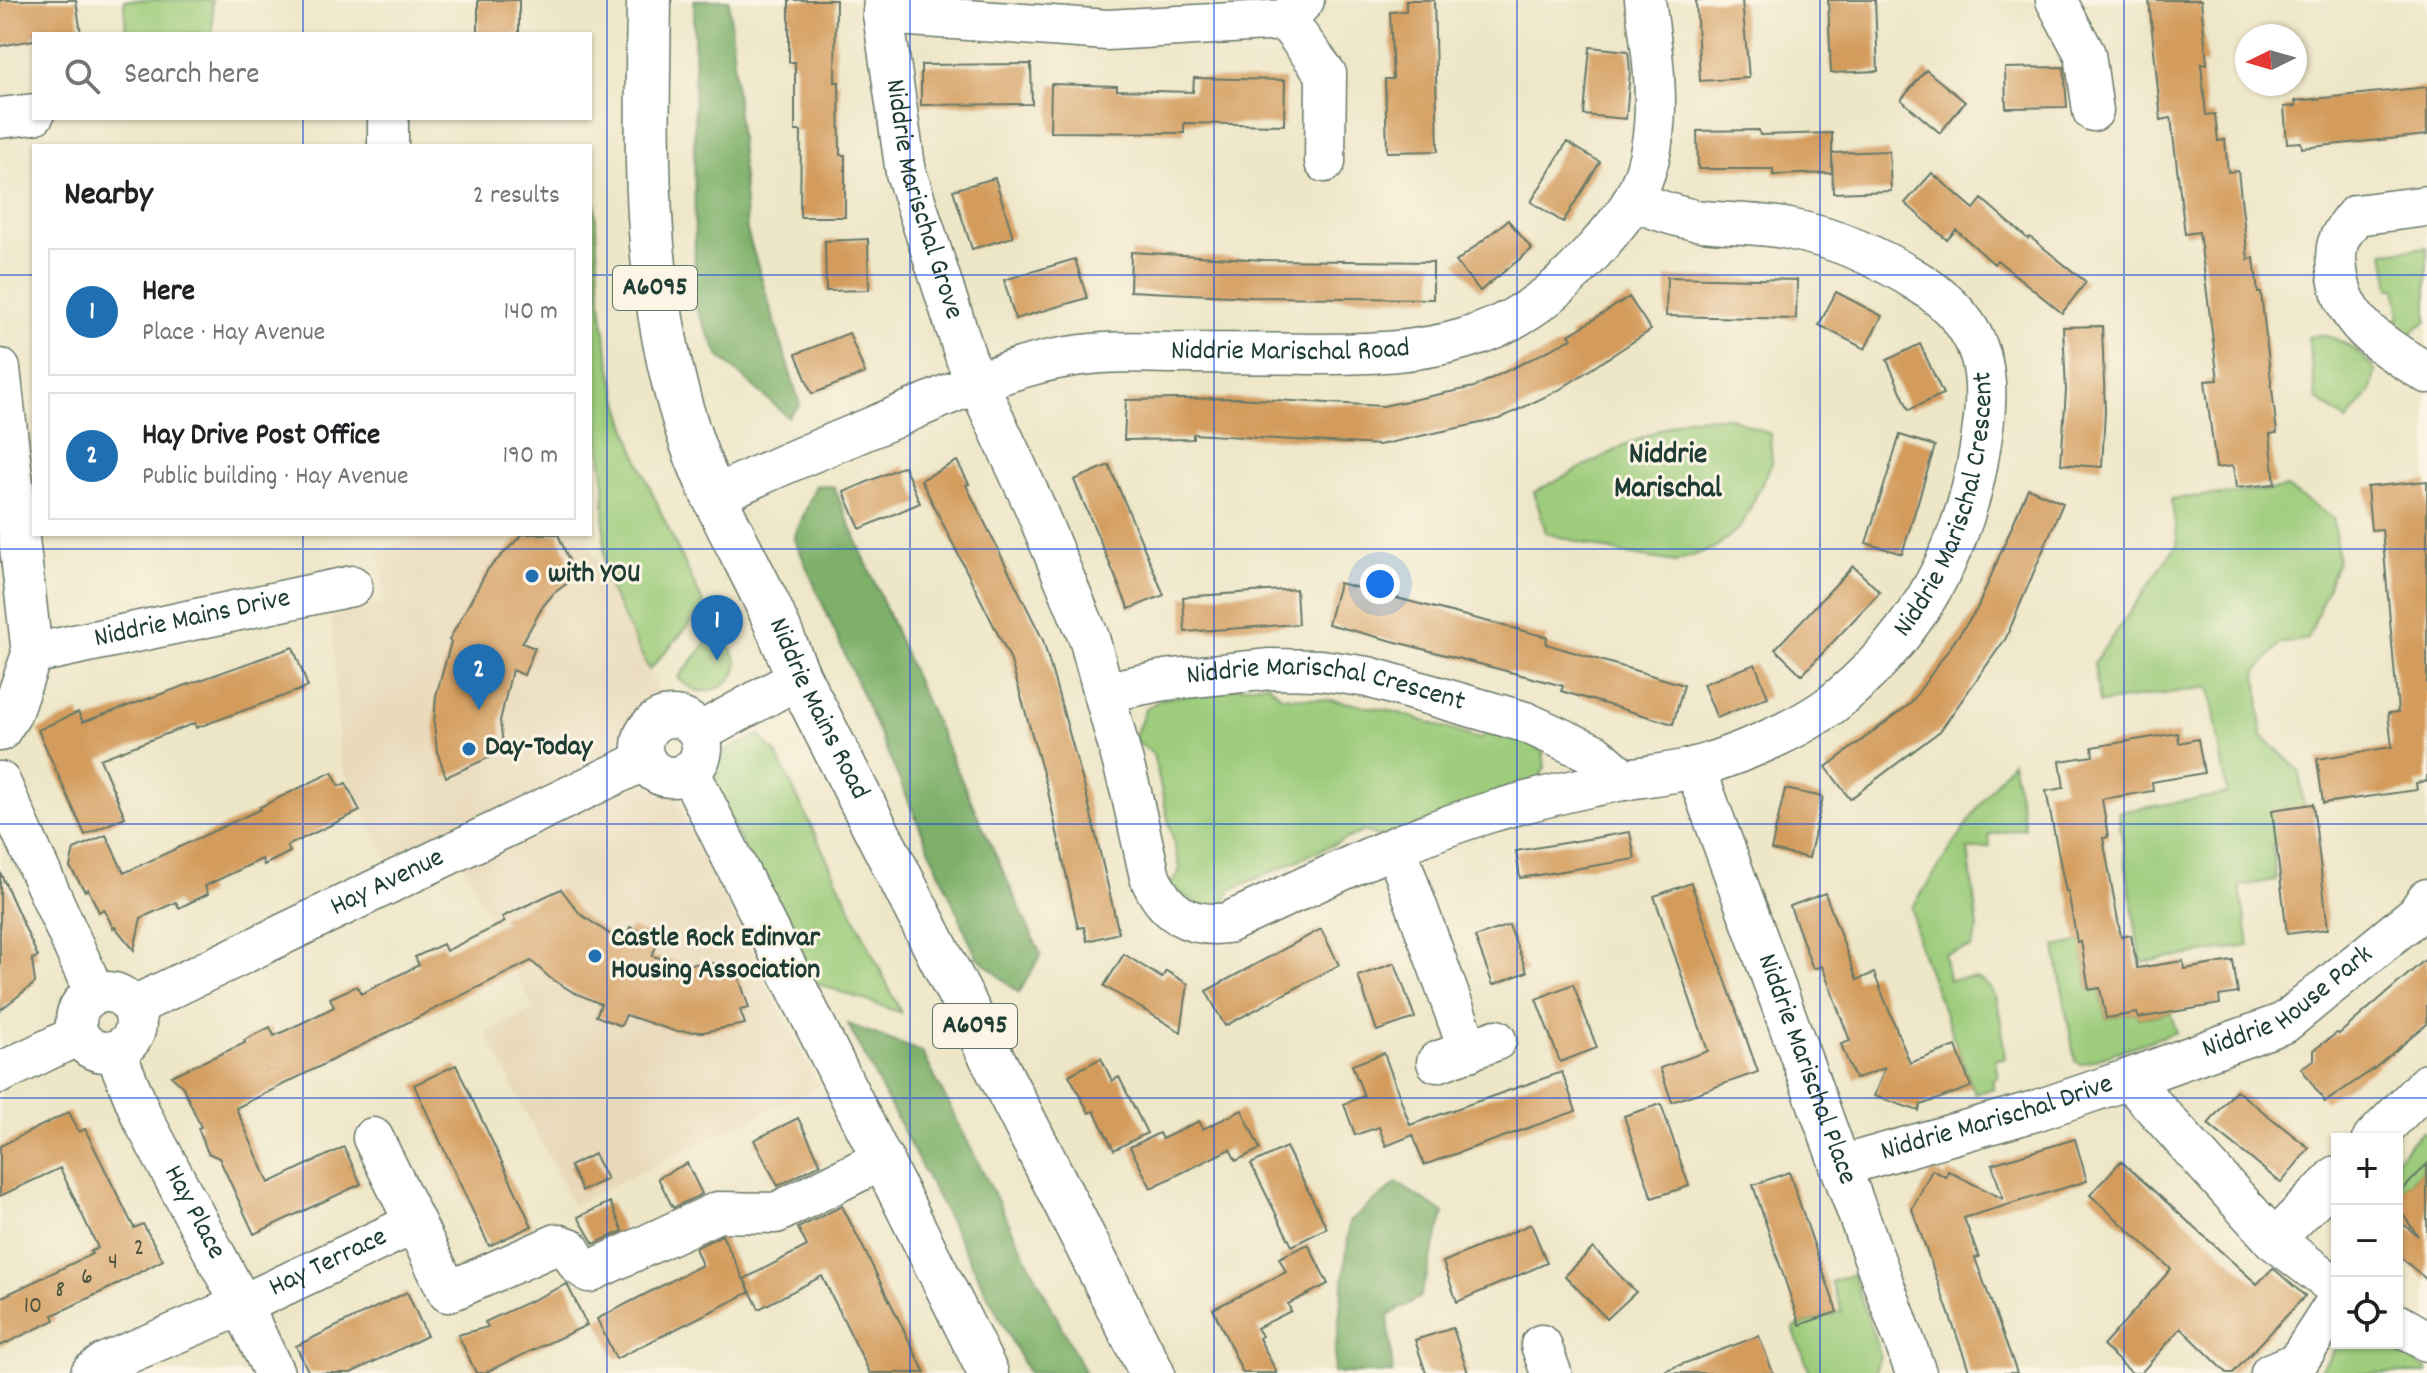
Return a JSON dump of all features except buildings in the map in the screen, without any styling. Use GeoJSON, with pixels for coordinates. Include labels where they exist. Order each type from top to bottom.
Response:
{"type":"FeatureCollection","features":[{"type":"Feature","properties":{"kind":"main road","name":"Niddrie Mains Road"},"geometry":{"type":"LineString","coordinates":[[649,0],[647,171],[656,303],[686,428],[714,497],[769,607],[799,678],[1152,1373]]}},
{"type":"Feature","properties":{"kind":"street","name":"Niddrie Marischal Road"},"geometry":{"type":"LineString","coordinates":[[714,497],[977,382],[1032,363],[1130,352],[1370,354],[1457,343],[1506,323],[1542,302],[1581,266],[1633,200],[1647,163],[1655,115],[1656,76],[1645,0]]}},
{"type":"Feature","properties":{"kind":"street"},"geometry":{"type":"LineString","coordinates":[[2056,0],[2085,54],[2093,111]]}},
{"type":"Feature","properties":{"kind":"street","name":"Niddrie Marischal Grove"},"geometry":{"type":"LineString","coordinates":[[977,382],[966,358],[906,173],[883,7],[1107,30],[1295,10],[1326,74],[1325,162]]}},
{"type":"Feature","properties":{"kind":"street"},"geometry":{"type":"LineString","coordinates":[[0,118],[32,114]]}},
{"type":"Feature","properties":{"kind":"street"},"geometry":{"type":"LineString","coordinates":[[388,120],[388,144]]}},
{"type":"Feature","properties":{"kind":"street","name":"Niddrie Marischal Crescent"},"geometry":{"type":"LineString","coordinates":[[977,382],[1069,586],[1105,692],[1156,893],[1166,907],[1180,917],[1211,925],[1227,923],[1460,821],[1529,800],[1695,767],[1749,749],[1794,727],[1841,698],[1886,653],[1918,613],[1941,577],[1961,522],[1980,454],[1987,402],[1984,367],[1973,337],[1955,310],[1924,285],[1888,264],[1839,242],[1749,223],[1699,221],[1633,200]]}},
{"type":"Feature","properties":{"kind":"street"},"geometry":{"type":"LineString","coordinates":[[2427,206],[2356,215],[2338,237],[2336,262],[2341,297],[2351,316],[2427,373]]}},
{"type":"Feature","properties":{"kind":"street"},"geometry":{"type":"LineString","coordinates":[[0,369],[32,654],[11,714],[0,731]]}},
{"type":"Feature","properties":{"kind":"street","name":"Niddrie Mains Drive"},"geometry":{"type":"LineString","coordinates":[[32,654],[352,586]]}},
{"type":"Feature","properties":{"kind":"street","name":"Niddrie Marischal Crescent"},"geometry":{"type":"LineString","coordinates":[[1105,692],[1165,680],[1270,669],[1321,670],[1368,677],[1525,722],[1595,754],[1625,780]]}},
{"type":"Feature","properties":{"kind":"street"},"geometry":{"type":"LineString","coordinates":[[699,733],[799,678]]}},
{"type":"Feature","properties":{"kind":"street"},"geometry":{"type":"LineString","coordinates":[[667,716],[686,719],[699,733],[702,741],[700,758],[682,775],[664,776],[645,760],[642,742],[650,725],[658,720],[667,716]]}},
{"type":"Feature","properties":{"kind":"street","name":"Hay Avenue"},"geometry":{"type":"LineString","coordinates":[[114,1000],[645,760]]}},
{"type":"Feature","properties":{"kind":"street","name":"Niddrie Marischal Place"},"geometry":{"type":"LineString","coordinates":[[1695,767],[1916,1373]]}},
{"type":"Feature","properties":{"kind":"street"},"geometry":{"type":"LineString","coordinates":[[689,771],[988,1373]]}},
{"type":"Feature","properties":{"kind":"street"},"geometry":{"type":"LineString","coordinates":[[0,782],[114,1000],[135,1015],[134,1033],[130,1041],[115,1051],[98,1052],[78,1035],[78,1010],[88,997],[114,1000]]}},
{"type":"Feature","properties":{"kind":"street"},"geometry":{"type":"LineString","coordinates":[[1396,849],[1467,1051]]}},
{"type":"Feature","properties":{"kind":"street","name":"Niddrie House Park"},"geometry":{"type":"LineString","coordinates":[[2129,1079],[2284,1023],[2417,914],[2427,899]]}},
{"type":"Feature","properties":{"kind":"street"},"geometry":{"type":"LineString","coordinates":[[0,1073],[78,1035]]}},
{"type":"Feature","properties":{"kind":"street","name":"Hay Place"},"geometry":{"type":"LineString","coordinates":[[115,1051],[142,1117],[242,1305],[274,1373]]}},
{"type":"Feature","properties":{"kind":"street","name":"Niddrie Marischal Drive"},"geometry":{"type":"LineString","coordinates":[[1840,1166],[2035,1111],[2129,1079],[2274,1240],[2331,1283]]}},
{"type":"Feature","properties":{"kind":"street"},"geometry":{"type":"LineString","coordinates":[[2379,1133],[2427,1084]]}},
{"type":"Feature","properties":{"kind":"street","name":"Hay Terrace"},"geometry":{"type":"LineString","coordinates":[[373,1138],[448,1292],[557,1244],[569,1248],[579,1265],[589,1272],[718,1212],[776,1213],[883,1159]]}},
{"type":"Feature","properties":{"kind":"street"},"geometry":{"type":"LineString","coordinates":[[2274,1240],[2331,1182]]}},
{"type":"Feature","properties":{"kind":"street","name":"Hay Terrace"},"geometry":{"type":"LineString","coordinates":[[91,1373],[105,1363],[242,1305],[415,1223]]}},
{"type":"Feature","properties":{"kind":"street"},"geometry":{"type":"LineString","coordinates":[[2271,1373],[2297,1363],[2331,1310]]}},
{"type":"Feature","properties":{"kind":"street"},"geometry":{"type":"LineString","coordinates":[[2403,1327],[2427,1341]]}},
{"type":"Feature","properties":{"kind":"shaded area"},"geometry":{"type":"Polygon","coordinates":[[[423,536],[585,536],[667,708],[642,722],[632,743],[631,757],[645,782],[653,788],[672,793],[818,1087],[573,1205],[486,1033],[534,1009],[449,832],[388,861],[340,762],[332,617],[385,605],[379,552],[423,536]]]}},
{"type":"Feature","properties":{"kind":"green space"},"geometry":{"type":"Polygon","coordinates":[[[124,0],[212,0],[213,32],[126,32],[124,0]]]}},
{"type":"Feature","properties":{"kind":"green space"},"geometry":{"type":"Polygon","coordinates":[[[694,0],[729,0],[747,231],[800,405],[788,417],[719,356],[695,306],[694,0]]]}},
{"type":"Feature","properties":{"kind":"green space"},"geometry":{"type":"Polygon","coordinates":[[[592,198],[595,202],[605,331],[619,403],[652,493],[705,607],[649,670],[604,577],[604,475],[592,395],[592,198]]]}},
{"type":"Feature","properties":{"kind":"green space"},"geometry":{"type":"Polygon","coordinates":[[[2427,247],[2427,322],[2417,327],[2405,342],[2379,322],[2400,318],[2396,288],[2390,288],[2384,252],[2427,247]]]}},
{"type":"Feature","properties":{"kind":"green space"},"geometry":{"type":"Polygon","coordinates":[[[2320,335],[2350,347],[2375,371],[2372,389],[2347,421],[2316,398],[2308,337],[2320,335]]]}},
{"type":"Feature","properties":{"kind":"green space"},"geometry":{"type":"Polygon","coordinates":[[[1729,417],[1770,434],[1772,463],[1741,527],[1714,548],[1675,562],[1619,553],[1546,533],[1534,492],[1686,418],[1729,417]]]}},
{"type":"Feature","properties":{"kind":"green space"},"geometry":{"type":"Polygon","coordinates":[[[816,485],[834,487],[913,673],[1041,955],[1019,993],[976,956],[794,538],[816,485]]]}},
{"type":"Feature","properties":{"kind":"green space"},"geometry":{"type":"Polygon","coordinates":[[[2287,488],[2333,518],[2338,560],[2308,639],[2280,644],[2257,671],[2262,736],[2299,770],[2308,839],[2272,844],[2276,880],[2240,886],[2249,946],[2141,962],[2118,812],[2227,794],[2210,687],[2099,703],[2094,663],[2178,543],[2171,499],[2287,488]]]}},
{"type":"Feature","properties":{"kind":"green space"},"geometry":{"type":"Polygon","coordinates":[[[724,634],[737,663],[732,678],[712,690],[699,691],[678,678],[708,641],[724,634]]]}},
{"type":"Feature","properties":{"kind":"green space"},"geometry":{"type":"Polygon","coordinates":[[[1267,683],[1281,696],[1339,701],[1396,712],[1479,739],[1492,730],[1530,742],[1543,752],[1545,767],[1539,779],[1383,838],[1364,831],[1230,890],[1223,908],[1206,909],[1170,886],[1180,870],[1153,754],[1134,739],[1145,710],[1161,699],[1267,683]]]}},
{"type":"Feature","properties":{"kind":"green space"},"geometry":{"type":"Polygon","coordinates":[[[759,735],[776,753],[901,1013],[807,980],[715,788],[723,752],[759,735]]]}},
{"type":"Feature","properties":{"kind":"green space"},"geometry":{"type":"Polygon","coordinates":[[[2012,761],[2025,828],[1989,835],[1990,847],[1968,850],[1978,929],[1971,948],[1944,954],[1949,980],[1974,978],[1984,982],[1996,1000],[1999,1012],[2005,1058],[1995,1059],[1998,1077],[1992,1080],[1994,1088],[1975,1094],[1918,943],[1912,908],[2012,761]]]}},
{"type":"Feature","properties":{"kind":"green space"},"geometry":{"type":"Polygon","coordinates":[[[2086,940],[2084,958],[2089,990],[2100,988],[2106,1018],[2137,1013],[2138,1018],[2171,1013],[2176,1032],[2081,1064],[2075,1061],[2055,947],[2086,940]]]}},
{"type":"Feature","properties":{"kind":"green space"},"geometry":{"type":"Polygon","coordinates":[[[848,1024],[922,1052],[1085,1373],[1028,1373],[848,1024]]]}},
{"type":"Feature","properties":{"kind":"green space"},"geometry":{"type":"Polygon","coordinates":[[[2422,1131],[2427,1136],[2427,1164],[2403,1190],[2403,1152],[2422,1131]]]}},
{"type":"Feature","properties":{"kind":"green space"},"geometry":{"type":"Polygon","coordinates":[[[1397,1183],[1444,1213],[1420,1297],[1388,1316],[1393,1373],[1333,1373],[1350,1221],[1397,1183]]]}},
{"type":"Feature","properties":{"kind":"green space"},"geometry":{"type":"Polygon","coordinates":[[[1853,1274],[1880,1355],[1875,1373],[1810,1373],[1793,1328],[1842,1311],[1831,1282],[1853,1274]]]}},
{"type":"Feature","properties":{"kind":"green space"},"geometry":{"type":"Polygon","coordinates":[[[2335,1349],[2392,1349],[2427,1369],[2427,1373],[2319,1373],[2335,1349]]]}},
{"type":"Feature","properties":{"kind":"place","name":"with YOU"},"geometry":{"type":"Point","coordinates":[532,576]}},
{"type":"Feature","properties":{"kind":"place","name":"Here"},"geometry":{"type":"Point","coordinates":[717,661]}},
{"type":"Feature","properties":{"kind":"place","name":"Hay Drive Post Office"},"geometry":{"type":"Point","coordinates":[479,710]}},
{"type":"Feature","properties":{"kind":"place","name":"Day-Today"},"geometry":{"type":"Point","coordinates":[469,749]}},
{"type":"Feature","properties":{"kind":"place","name":"Castle Rock Edinvar Housing Association"},"geometry":{"type":"Point","coordinates":[595,956]}},
{"type":"Feature","properties":{"kind":"district","name":"Niddrie Marischal"},"geometry":{"type":"Point","coordinates":[1668,473]}}]}
